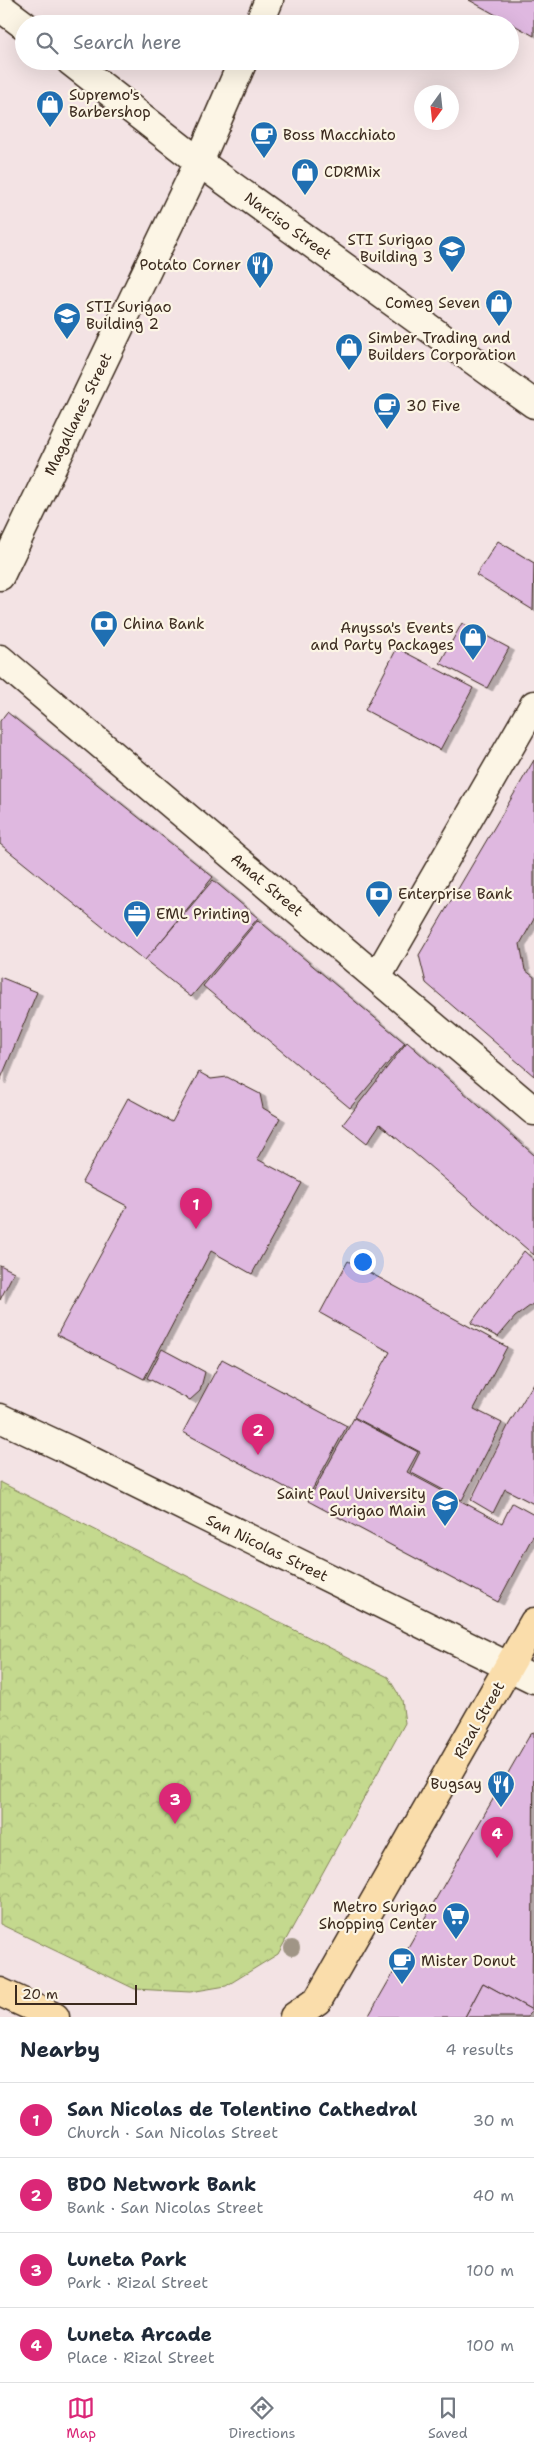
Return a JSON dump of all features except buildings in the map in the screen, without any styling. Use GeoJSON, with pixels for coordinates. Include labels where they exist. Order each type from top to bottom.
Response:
{"type":"FeatureCollection","features":[{"type":"Feature","properties":{"kind":"main road","name":"Rizal Street"},"geometry":{"type":"LineString","coordinates":[[319,2008],[534,1622]]}},
{"type":"Feature","properties":{"kind":"main road"},"geometry":{"type":"LineString","coordinates":[[0,1992],[55,2017]]}},
{"type":"Feature","properties":{"kind":"main road"},"geometry":{"type":"LineString","coordinates":[[294,2017],[319,2008]]}},
{"type":"Feature","properties":{"kind":"street"},"geometry":{"type":"LineString","coordinates":[[263,15],[269,0]]}},
{"type":"Feature","properties":{"kind":"street"},"geometry":{"type":"LineString","coordinates":[[0,7],[15,18]]}},
{"type":"Feature","properties":{"kind":"street","name":"Narciso Street"},"geometry":{"type":"LineString","coordinates":[[81,70],[199,162],[534,404]]}},
{"type":"Feature","properties":{"kind":"street","name":"Magallanes Street"},"geometry":{"type":"LineString","coordinates":[[0,576],[199,162],[239,70]]}},
{"type":"Feature","properties":{"kind":"street","name":"Amat Street"},"geometry":{"type":"LineString","coordinates":[[0,659],[534,1111]]}},
{"type":"Feature","properties":{"kind":"street"},"geometry":{"type":"LineString","coordinates":[[377,977],[534,705]]}},
{"type":"Feature","properties":{"kind":"street","name":"San Nicolas Street"},"geometry":{"type":"LineString","coordinates":[[0,1418],[71,1451],[534,1679]]}},
{"type":"Feature","properties":{"kind":"green space"},"geometry":{"type":"Polygon","coordinates":[[[0,1482],[388,1677],[402,1700],[405,1723],[278,1954],[226,1986],[190,1992],[135,1989],[0,1924],[0,1482]]]}},
{"type":"Feature","properties":{"kind":"place","name":"Supremo's Barbershop"},"geometry":{"type":"Point","coordinates":[50,128]}},
{"type":"Feature","properties":{"kind":"place","name":"Boss Macchiato"},"geometry":{"type":"Point","coordinates":[264,159]}},
{"type":"Feature","properties":{"kind":"place","name":"CDRMix"},"geometry":{"type":"Point","coordinates":[305,196]}},
{"type":"Feature","properties":{"kind":"place","name":"STI Surigao Building 3"},"geometry":{"type":"Point","coordinates":[452,273]}},
{"type":"Feature","properties":{"kind":"place","name":"Potato Corner"},"geometry":{"type":"Point","coordinates":[260,289]}},
{"type":"Feature","properties":{"kind":"place","name":"Comeg Seven"},"geometry":{"type":"Point","coordinates":[499,327]}},
{"type":"Feature","properties":{"kind":"place","name":"STI Surigao Building 2"},"geometry":{"type":"Point","coordinates":[67,340]}},
{"type":"Feature","properties":{"kind":"place","name":"Simber Trading and Builders Corporation"},"geometry":{"type":"Point","coordinates":[349,371]}},
{"type":"Feature","properties":{"kind":"place","name":"30 Five"},"geometry":{"type":"Point","coordinates":[387,430]}},
{"type":"Feature","properties":{"kind":"place","name":"China Bank"},"geometry":{"type":"Point","coordinates":[104,648]}},
{"type":"Feature","properties":{"kind":"place","name":"Anyssa's Events and Party Packages"},"geometry":{"type":"Point","coordinates":[473,661]}},
{"type":"Feature","properties":{"kind":"place","name":"Enterprise Bank"},"geometry":{"type":"Point","coordinates":[379,918]}},
{"type":"Feature","properties":{"kind":"place","name":"EML Printing"},"geometry":{"type":"Point","coordinates":[137,938]}},
{"type":"Feature","properties":{"kind":"place","name":"San Nicolas de Tolentino Cathedral"},"geometry":{"type":"Point","coordinates":[196,1229]}},
{"type":"Feature","properties":{"kind":"place","name":"BDO Network Bank"},"geometry":{"type":"Point","coordinates":[258,1455]}},
{"type":"Feature","properties":{"kind":"place","name":"Saint Paul University Surigao Main"},"geometry":{"type":"Point","coordinates":[445,1527]}},
{"type":"Feature","properties":{"kind":"place","name":"Bugsay"},"geometry":{"type":"Point","coordinates":[501,1808]}},
{"type":"Feature","properties":{"kind":"place","name":"Luneta Park"},"geometry":{"type":"Point","coordinates":[175,1824]}},
{"type":"Feature","properties":{"kind":"place","name":"Luneta Arcade"},"geometry":{"type":"Point","coordinates":[497,1858]}},
{"type":"Feature","properties":{"kind":"place","name":"Metro Surigao Shopping Center"},"geometry":{"type":"Point","coordinates":[456,1940]}},
{"type":"Feature","properties":{"kind":"place","name":"Mister Donut"},"geometry":{"type":"Point","coordinates":[402,1985]}}]}
